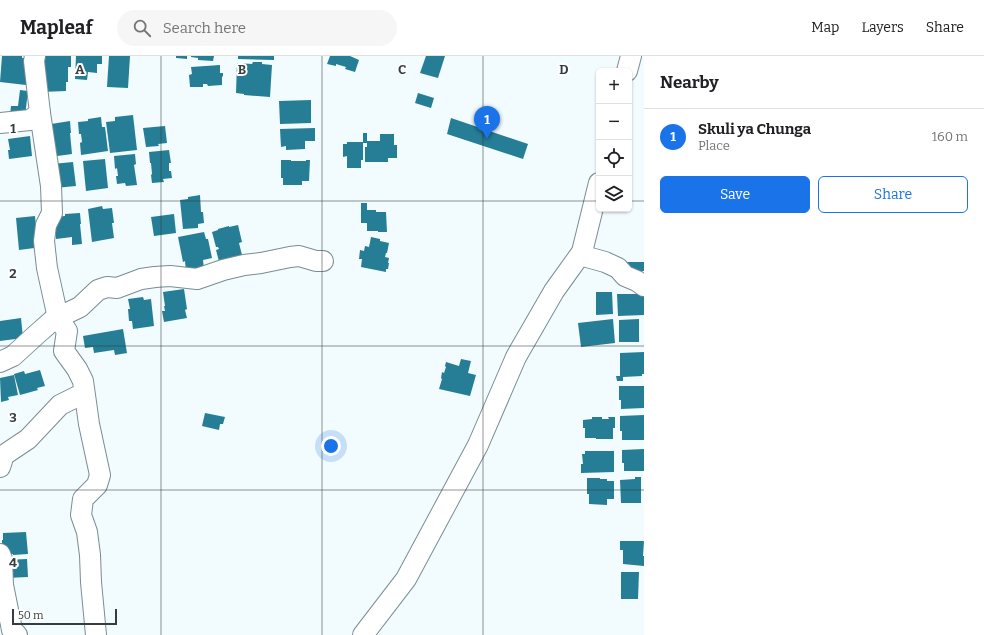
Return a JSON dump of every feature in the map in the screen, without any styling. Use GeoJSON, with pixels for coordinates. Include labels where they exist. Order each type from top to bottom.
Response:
{"type":"FeatureCollection","features":[{"type":"Feature","properties":{"kind":"street"},"geometry":{"type":"LineString","coordinates":[[35,56],[34,61],[40,113],[51,186],[52,213],[46,226],[44,241],[47,268],[58,318],[67,331],[64,351],[77,369],[82,381],[89,424],[100,475],[97,485],[83,499],[81,515],[87,532],[96,635]]}},
{"type":"Feature","properties":{"kind":"street"},"geometry":{"type":"LineString","coordinates":[[628,68],[631,56]]}},
{"type":"Feature","properties":{"kind":"street"},"geometry":{"type":"LineString","coordinates":[[0,123],[30,120],[40,113]]}},
{"type":"Feature","properties":{"kind":"street"},"geometry":{"type":"LineString","coordinates":[[363,635],[406,579],[478,445],[516,358],[554,290],[582,252],[596,194]]}},
{"type":"Feature","properties":{"kind":"street"},"geometry":{"type":"LineString","coordinates":[[582,252],[587,257],[618,268],[625,276],[644,286]]}},
{"type":"Feature","properties":{"kind":"street"},"geometry":{"type":"LineString","coordinates":[[0,362],[13,356],[54,320],[80,307],[98,290],[107,287],[117,288],[141,279],[154,277],[170,276],[198,279],[230,268],[290,257],[299,256],[316,261],[323,261]]}},
{"type":"Feature","properties":{"kind":"street"},"geometry":{"type":"LineString","coordinates":[[0,467],[4,455],[28,439],[60,405],[84,393]]}},
{"type":"Feature","properties":{"kind":"street"},"geometry":{"type":"LineString","coordinates":[[0,554],[2,559],[3,585],[12,630],[17,635]]}},
{"type":"Feature","properties":{"kind":"building"},"geometry":{"type":"Polygon","coordinates":[[[2,56],[22,56],[22,58],[29,58],[26,85],[0,82],[2,56]]]}},
{"type":"Feature","properties":{"kind":"building"},"geometry":{"type":"Polygon","coordinates":[[[42,56],[71,56],[71,67],[68,67],[68,82],[66,82],[66,91],[41,92],[42,56]]]}},
{"type":"Feature","properties":{"kind":"building"},"geometry":{"type":"Polygon","coordinates":[[[76,56],[102,56],[102,64],[97,64],[97,73],[88,72],[87,80],[75,79],[76,56]]]}},
{"type":"Feature","properties":{"kind":"building"},"geometry":{"type":"Polygon","coordinates":[[[109,56],[130,56],[128,88],[107,87],[109,56]]]}},
{"type":"Feature","properties":{"kind":"building"},"geometry":{"type":"Polygon","coordinates":[[[176,56],[187,56],[187,59],[176,58],[176,56]]]}},
{"type":"Feature","properties":{"kind":"building"},"geometry":{"type":"Polygon","coordinates":[[[191,56],[214,56],[213,61],[198,60],[198,58],[191,56]]]}},
{"type":"Feature","properties":{"kind":"building"},"geometry":{"type":"Polygon","coordinates":[[[238,56],[274,56],[274,60],[238,59],[238,56]]]}},
{"type":"Feature","properties":{"kind":"building"},"geometry":{"type":"Polygon","coordinates":[[[330,56],[350,56],[359,60],[355,72],[336,64],[336,66],[327,64],[330,56]]]}},
{"type":"Feature","properties":{"kind":"building"},"geometry":{"type":"Polygon","coordinates":[[[426,56],[445,56],[438,78],[420,73],[426,56]]]}},
{"type":"Feature","properties":{"kind":"building"},"geometry":{"type":"Polygon","coordinates":[[[253,62],[262,62],[262,64],[272,65],[270,97],[236,93],[237,63],[252,64],[253,62]]]}},
{"type":"Feature","properties":{"kind":"building"},"geometry":{"type":"Polygon","coordinates":[[[220,65],[220,73],[223,73],[222,85],[208,86],[207,84],[203,84],[203,87],[190,87],[189,75],[192,74],[191,67],[220,65]]]}},
{"type":"Feature","properties":{"kind":"building"},"geometry":{"type":"Polygon","coordinates":[[[20,90],[28,91],[25,116],[10,115],[11,106],[18,106],[20,90]]]}},
{"type":"Feature","properties":{"kind":"building"},"geometry":{"type":"Polygon","coordinates":[[[418,93],[434,98],[431,108],[415,103],[418,93]]]}},
{"type":"Feature","properties":{"kind":"building"},"geometry":{"type":"Polygon","coordinates":[[[311,100],[311,123],[280,124],[279,101],[311,100]]]}},
{"type":"Feature","properties":{"kind":"building"},"geometry":{"type":"Polygon","coordinates":[[[133,115],[137,150],[110,153],[106,122],[115,121],[115,117],[133,115]]]}},
{"type":"Feature","properties":{"kind":"building"},"geometry":{"type":"Polygon","coordinates":[[[101,117],[102,127],[105,127],[108,151],[81,155],[80,143],[82,142],[81,134],[79,134],[78,122],[101,117]]]}},
{"type":"Feature","properties":{"kind":"building"},"geometry":{"type":"Polygon","coordinates":[[[451,118],[528,144],[523,159],[447,134],[451,118]]]}},
{"type":"Feature","properties":{"kind":"building"},"geometry":{"type":"Polygon","coordinates":[[[70,121],[72,154],[50,157],[45,125],[70,121]]]}},
{"type":"Feature","properties":{"kind":"building"},"geometry":{"type":"Polygon","coordinates":[[[165,126],[167,143],[158,144],[159,146],[146,147],[143,128],[165,126]]]}},
{"type":"Feature","properties":{"kind":"building"},"geometry":{"type":"Polygon","coordinates":[[[315,128],[315,141],[305,141],[305,149],[286,150],[286,146],[281,147],[280,129],[315,128]]]}},
{"type":"Feature","properties":{"kind":"building"},"geometry":{"type":"Polygon","coordinates":[[[363,133],[367,133],[367,141],[380,141],[380,134],[394,134],[394,145],[397,145],[397,158],[388,158],[388,162],[365,162],[365,147],[367,147],[367,143],[363,143],[363,133]]]}},
{"type":"Feature","properties":{"kind":"building"},"geometry":{"type":"Polygon","coordinates":[[[30,136],[32,156],[9,159],[8,150],[10,150],[8,139],[30,136]]]}},
{"type":"Feature","properties":{"kind":"building"},"geometry":{"type":"Polygon","coordinates":[[[347,142],[363,142],[363,160],[361,160],[361,168],[347,168],[347,156],[343,157],[343,144],[347,144],[347,142]]]}},
{"type":"Feature","properties":{"kind":"building"},"geometry":{"type":"Polygon","coordinates":[[[169,150],[171,163],[169,163],[169,171],[171,171],[172,178],[163,179],[164,182],[152,183],[149,152],[169,150]]]}},
{"type":"Feature","properties":{"kind":"building"},"geometry":{"type":"Polygon","coordinates":[[[135,154],[136,164],[134,165],[137,185],[126,186],[125,183],[117,184],[116,176],[118,176],[117,168],[115,169],[114,156],[135,154]]]}},
{"type":"Feature","properties":{"kind":"building"},"geometry":{"type":"Polygon","coordinates":[[[105,159],[108,188],[86,191],[83,161],[105,159]]]}},
{"type":"Feature","properties":{"kind":"building"},"geometry":{"type":"Polygon","coordinates":[[[281,160],[310,160],[309,181],[302,181],[302,185],[283,185],[283,178],[281,178],[281,160]]]}},
{"type":"Feature","properties":{"kind":"building"},"geometry":{"type":"Polygon","coordinates":[[[73,162],[76,186],[55,188],[52,164],[73,162]]]}},
{"type":"Feature","properties":{"kind":"building"},"geometry":{"type":"Polygon","coordinates":[[[200,195],[201,212],[203,212],[204,223],[198,224],[198,228],[183,229],[180,200],[200,195]]]}},
{"type":"Feature","properties":{"kind":"building"},"geometry":{"type":"Polygon","coordinates":[[[361,203],[367,203],[367,210],[386,212],[387,232],[367,231],[367,223],[361,223],[361,203]]]}},
{"type":"Feature","properties":{"kind":"building"},"geometry":{"type":"Polygon","coordinates":[[[102,206],[103,209],[112,208],[114,238],[92,242],[88,209],[102,206]]]}},
{"type":"Feature","properties":{"kind":"building"},"geometry":{"type":"Polygon","coordinates":[[[80,213],[82,244],[72,245],[72,237],[56,239],[54,217],[65,216],[65,214],[80,213]]]}},
{"type":"Feature","properties":{"kind":"building"},"geometry":{"type":"Polygon","coordinates":[[[174,214],[176,233],[154,236],[151,217],[174,214]]]}},
{"type":"Feature","properties":{"kind":"building"},"geometry":{"type":"Polygon","coordinates":[[[35,216],[36,226],[42,247],[19,250],[16,218],[35,216]]]}},
{"type":"Feature","properties":{"kind":"building"},"geometry":{"type":"Polygon","coordinates":[[[238,225],[242,242],[239,243],[243,259],[220,265],[216,250],[219,249],[216,247],[212,232],[229,226],[238,225]]]}},
{"type":"Feature","properties":{"kind":"building"},"geometry":{"type":"Polygon","coordinates":[[[204,232],[206,239],[208,239],[212,258],[203,260],[204,269],[186,271],[185,261],[183,262],[178,237],[204,232]]]}},
{"type":"Feature","properties":{"kind":"building"},"geometry":{"type":"Polygon","coordinates":[[[371,237],[389,243],[385,257],[389,258],[388,269],[386,269],[386,272],[361,267],[362,259],[359,259],[360,250],[364,251],[365,246],[369,247],[371,237]]]}},
{"type":"Feature","properties":{"kind":"building"},"geometry":{"type":"Polygon","coordinates":[[[621,262],[644,262],[644,271],[621,271],[621,262]]]}},
{"type":"Feature","properties":{"kind":"building"},"geometry":{"type":"Polygon","coordinates":[[[184,289],[187,318],[164,322],[162,311],[165,311],[163,292],[184,289]]]}},
{"type":"Feature","properties":{"kind":"building"},"geometry":{"type":"Polygon","coordinates":[[[596,292],[612,292],[613,314],[596,315],[596,292]]]}},
{"type":"Feature","properties":{"kind":"building"},"geometry":{"type":"Polygon","coordinates":[[[617,294],[644,294],[644,315],[618,316],[617,294]]]}},
{"type":"Feature","properties":{"kind":"building"},"geometry":{"type":"Polygon","coordinates":[[[143,297],[144,300],[151,299],[154,326],[133,329],[132,321],[129,321],[128,309],[130,309],[128,299],[143,297]]]}},
{"type":"Feature","properties":{"kind":"building"},"geometry":{"type":"Polygon","coordinates":[[[21,318],[23,338],[0,341],[0,321],[21,318]]]}},
{"type":"Feature","properties":{"kind":"building"},"geometry":{"type":"Polygon","coordinates":[[[613,319],[615,343],[581,347],[578,323],[613,319]]]}},
{"type":"Feature","properties":{"kind":"building"},"geometry":{"type":"Polygon","coordinates":[[[639,319],[639,342],[619,342],[619,320],[639,319]]]}},
{"type":"Feature","properties":{"kind":"building"},"geometry":{"type":"Polygon","coordinates":[[[123,329],[127,353],[115,355],[114,350],[94,353],[93,347],[85,348],[83,336],[123,329]]]}},
{"type":"Feature","properties":{"kind":"building"},"geometry":{"type":"Polygon","coordinates":[[[644,352],[644,374],[642,374],[642,376],[623,377],[623,381],[617,381],[616,376],[620,376],[620,353],[644,352]]]}},
{"type":"Feature","properties":{"kind":"building"},"geometry":{"type":"Polygon","coordinates":[[[461,359],[471,361],[468,373],[476,375],[470,396],[439,389],[442,379],[442,372],[444,373],[446,362],[459,366],[461,359]]]}},
{"type":"Feature","properties":{"kind":"building"},"geometry":{"type":"Polygon","coordinates":[[[40,370],[45,386],[37,388],[38,390],[20,395],[14,374],[24,371],[25,374],[40,370]]]}},
{"type":"Feature","properties":{"kind":"building"},"geometry":{"type":"Polygon","coordinates":[[[14,375],[18,395],[8,397],[9,400],[1,402],[0,378],[14,375]]]}},
{"type":"Feature","properties":{"kind":"building"},"geometry":{"type":"Polygon","coordinates":[[[619,386],[644,386],[644,408],[621,409],[621,400],[619,400],[619,386]]]}},
{"type":"Feature","properties":{"kind":"building"},"geometry":{"type":"Polygon","coordinates":[[[205,413],[225,417],[223,424],[220,424],[219,430],[202,426],[205,413]]]}},
{"type":"Feature","properties":{"kind":"building"},"geometry":{"type":"Polygon","coordinates":[[[644,415],[644,440],[622,440],[622,431],[620,431],[620,416],[644,415]]]}},
{"type":"Feature","properties":{"kind":"building"},"geometry":{"type":"Polygon","coordinates":[[[592,417],[609,419],[608,417],[615,417],[613,439],[585,438],[583,420],[592,419],[592,417]]]}},
{"type":"Feature","properties":{"kind":"building"},"geometry":{"type":"Polygon","coordinates":[[[644,449],[644,471],[624,471],[624,463],[622,463],[622,450],[644,449]]]}},
{"type":"Feature","properties":{"kind":"building"},"geometry":{"type":"Polygon","coordinates":[[[585,451],[614,451],[614,472],[581,473],[581,464],[583,464],[582,454],[585,454],[585,451]]]}},
{"type":"Feature","properties":{"kind":"building"},"geometry":{"type":"Polygon","coordinates":[[[635,477],[641,477],[641,503],[621,503],[620,480],[635,479],[635,477]]]}},
{"type":"Feature","properties":{"kind":"building"},"geometry":{"type":"Polygon","coordinates":[[[587,478],[600,478],[607,479],[607,481],[614,481],[614,499],[607,499],[607,505],[589,504],[589,494],[587,494],[587,478]]]}},
{"type":"Feature","properties":{"kind":"building"},"geometry":{"type":"Polygon","coordinates":[[[26,532],[28,554],[4,555],[2,548],[3,533],[26,532]]]}},
{"type":"Feature","properties":{"kind":"building"},"geometry":{"type":"Polygon","coordinates":[[[620,541],[644,541],[644,566],[623,564],[623,550],[620,550],[620,541]]]}},
{"type":"Feature","properties":{"kind":"building"},"geometry":{"type":"Polygon","coordinates":[[[27,559],[28,577],[6,578],[4,560],[27,559]]]}},
{"type":"Feature","properties":{"kind":"building"},"geometry":{"type":"Polygon","coordinates":[[[621,572],[639,572],[638,599],[621,599],[621,572]]]}},
{"type":"Feature","properties":{"kind":"place","name":"Skuli ya Chunga"},"geometry":{"type":"Point","coordinates":[487,139]}}]}
